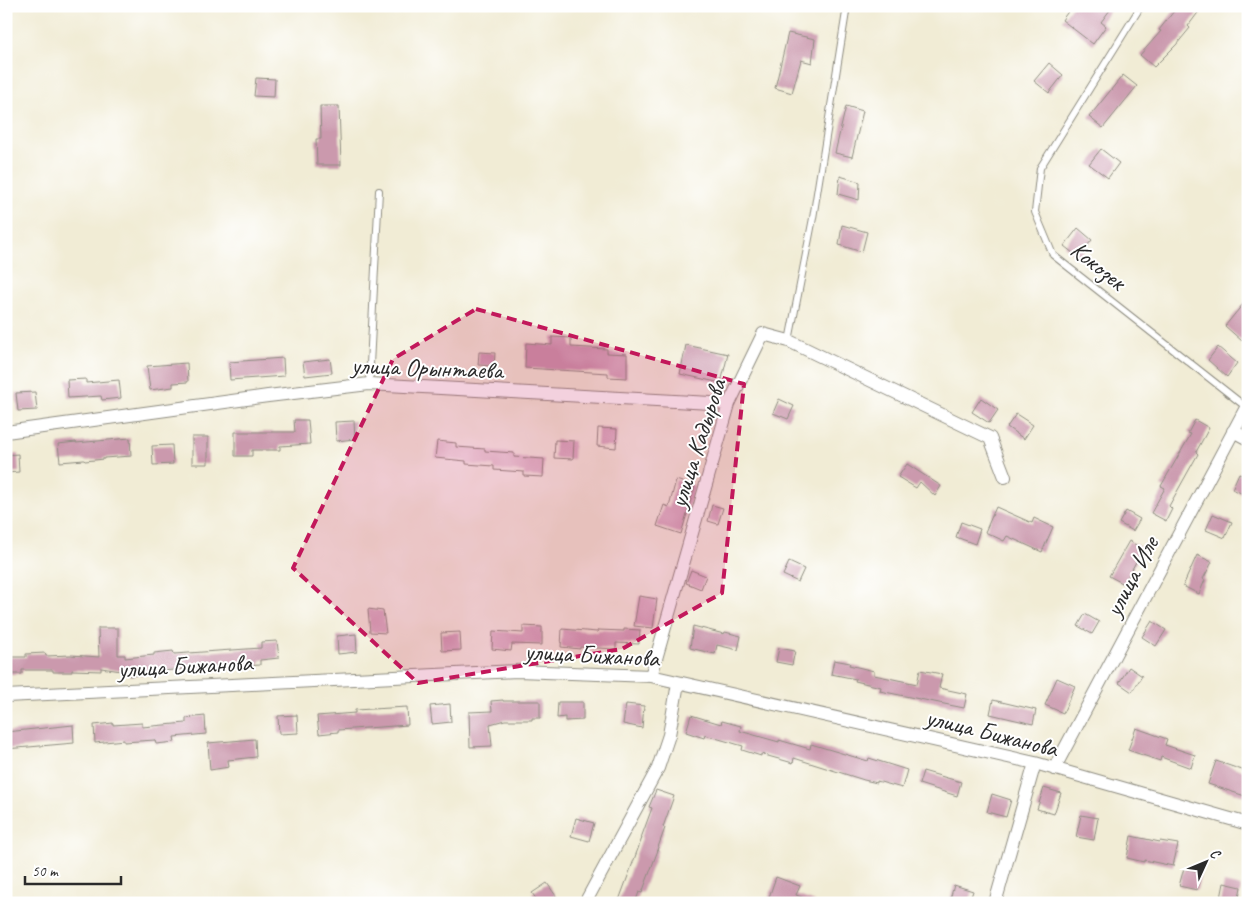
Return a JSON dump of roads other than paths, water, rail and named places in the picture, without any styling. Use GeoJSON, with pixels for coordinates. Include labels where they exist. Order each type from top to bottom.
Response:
{"type":"FeatureCollection","features":[{"type":"Feature","properties":{"kind":"street","name":"улица Кадырова"},"geometry":{"type":"LineString","coordinates":[[651,676],[729,404],[763,334],[789,341],[990,438],[1005,477]]}},
{"type":"Feature","properties":{"kind":"street","name":"улица Орынтаева"},"geometry":{"type":"LineString","coordinates":[[6,432],[369,384],[729,404]]}},
{"type":"Feature","properties":{"kind":"street","name":"улица Иле"},"geometry":{"type":"LineString","coordinates":[[1054,769],[1247,405]]}},
{"type":"Feature","properties":{"kind":"street"},"geometry":{"type":"LineString","coordinates":[[1233,431],[1248,439]]}},
{"type":"Feature","properties":{"kind":"street","name":"улица Бижанова"},"geometry":{"type":"LineString","coordinates":[[6,696],[518,671],[651,676],[1034,763],[1248,824]]}},
{"type":"Feature","properties":{"kind":"street"},"geometry":{"type":"LineString","coordinates":[[585,903],[658,768],[669,735],[678,683]]}},
{"type":"Feature","properties":{"kind":"street"},"geometry":{"type":"LineString","coordinates":[[995,903],[1034,763]]}},
{"type":"Feature","properties":{"kind":"lane"},"geometry":{"type":"LineString","coordinates":[[789,341],[813,218],[847,6]]}},
{"type":"Feature","properties":{"kind":"lane","name":"Кокозек"},"geometry":{"type":"LineString","coordinates":[[1140,6],[1040,168],[1035,212],[1053,255],[1247,405]]}},
{"type":"Feature","properties":{"kind":"lane"},"geometry":{"type":"LineString","coordinates":[[369,384],[379,191]]}}]}
